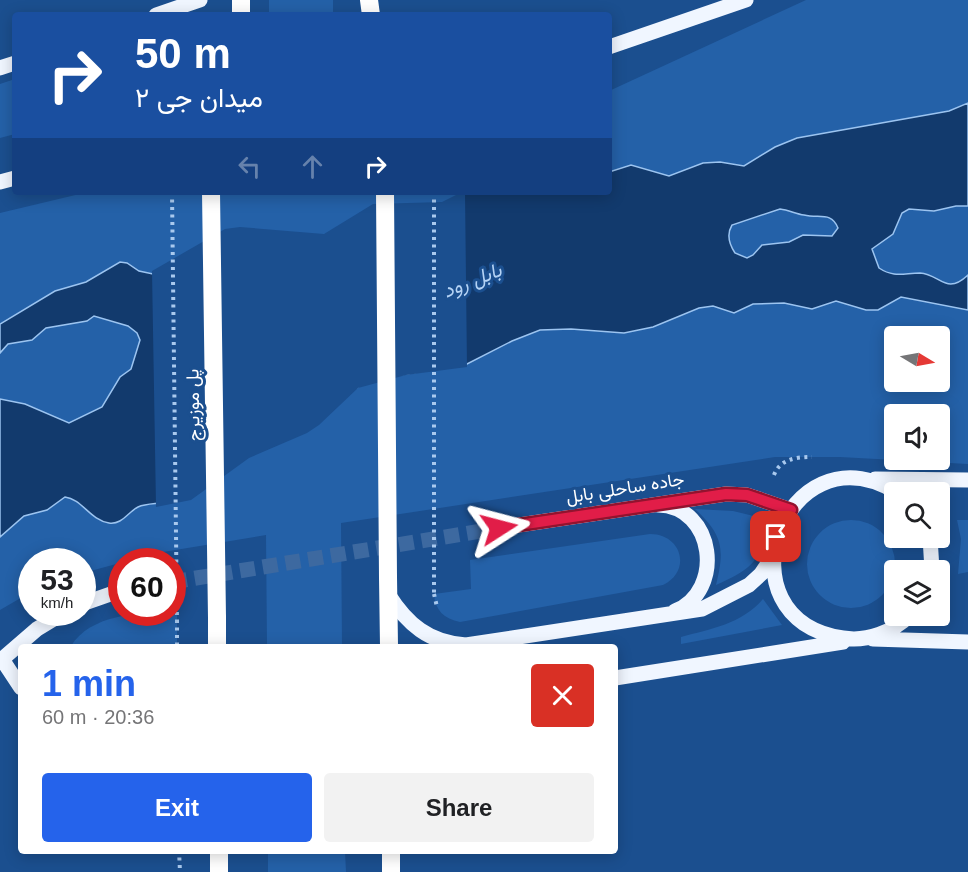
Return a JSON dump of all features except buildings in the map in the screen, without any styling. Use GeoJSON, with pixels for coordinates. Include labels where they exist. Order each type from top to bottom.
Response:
{"type":"FeatureCollection","features":[{"type":"Feature","properties":{"kind":"highway","name":"پل موزیرج"},"geometry":{"type":"LineString","coordinates":[[211,195],[217,644]]}},
{"type":"Feature","properties":{"kind":"highway"},"geometry":{"type":"LineString","coordinates":[[385,195],[389,644]]}},
{"type":"Feature","properties":{"kind":"highway"},"geometry":{"type":"LineString","coordinates":[[219,854],[219,872]]}},
{"type":"Feature","properties":{"kind":"highway"},"geometry":{"type":"LineString","coordinates":[[390,854],[391,872]]}},
{"type":"Feature","properties":{"kind":"main road"},"geometry":{"type":"LineString","coordinates":[[165,12],[200,0]]}},
{"type":"Feature","properties":{"kind":"main road"},"geometry":{"type":"LineString","coordinates":[[612,46],[746,0]]}},
{"type":"Feature","properties":{"kind":"main road"},"geometry":{"type":"LineString","coordinates":[[968,480],[860,479],[823,484],[807,494],[791,510],[776,537],[773,556],[774,574],[779,592],[802,621],[817,631],[834,637],[968,642]]}},
{"type":"Feature","properties":{"kind":"main road"},"geometry":{"type":"LineString","coordinates":[[860,479],[884,486]]}},
{"type":"Feature","properties":{"kind":"main road","name":"جاده ساحلی بابل"},"geometry":{"type":"LineString","coordinates":[[499,528],[646,504],[726,494],[764,499],[791,510]]}},
{"type":"Feature","properties":{"kind":"main road"},"geometry":{"type":"LineString","coordinates":[[646,504],[663,505],[679,510],[692,520],[703,534],[708,550],[708,567],[704,583],[695,597],[682,608],[665,614]]}},
{"type":"Feature","properties":{"kind":"main road"},"geometry":{"type":"LineString","coordinates":[[472,644],[702,609],[734,594],[761,574],[773,556]]}},
{"type":"Feature","properties":{"kind":"main road"},"geometry":{"type":"LineString","coordinates":[[388,586],[402,616],[415,628],[450,644]]}},
{"type":"Feature","properties":{"kind":"main road"},"geometry":{"type":"LineString","coordinates":[[19,644],[40,626]]}},
{"type":"Feature","properties":{"kind":"main road"},"geometry":{"type":"LineString","coordinates":[[618,678],[862,639],[888,631],[895,626]]}},
{"type":"Feature","properties":{"kind":"main road"},"geometry":{"type":"LineString","coordinates":[[18,645],[1,660],[18,684]]}},
{"type":"Feature","properties":{"kind":"path"},"geometry":{"type":"LineString","coordinates":[[172,195],[177,644]]}},
{"type":"Feature","properties":{"kind":"path"},"geometry":{"type":"LineString","coordinates":[[434,195],[434,594],[438,610]]}},
{"type":"Feature","properties":{"kind":"path"},"geometry":{"type":"LineString","coordinates":[[764,499],[781,464],[795,457],[817,457]]}},
{"type":"Feature","properties":{"kind":"path"},"geometry":{"type":"LineString","coordinates":[[180,854],[180,872]]}},
{"type":"Feature","properties":{"kind":"shaded area"},"geometry":{"type":"Polygon","coordinates":[[[269,0],[333,0],[333,12],[269,12],[269,0]]]}},
{"type":"Feature","properties":{"kind":"shaded area"},"geometry":{"type":"Polygon","coordinates":[[[806,0],[968,0],[968,464],[950,463],[950,404],[884,404],[884,459],[775,457],[341,523],[342,644],[267,644],[266,535],[186,548],[108,548],[108,566],[96,569],[96,548],[18,548],[18,600],[0,610],[0,213],[75,195],[612,195],[612,90],[806,0]]]}},
{"type":"Feature","properties":{"kind":"shaded area"},"geometry":{"type":"Polygon","coordinates":[[[12,80],[12,135],[0,138],[0,84],[12,80]]]}},
{"type":"Feature","properties":{"kind":"shaded area"},"geometry":{"type":"Polygon","coordinates":[[[695,509],[733,511],[770,520],[754,562],[716,585],[721,552],[719,543],[711,527],[695,509]]]}},
{"type":"Feature","properties":{"kind":"shaded area"},"geometry":{"type":"Polygon","coordinates":[[[842,520],[860,520],[876,527],[884,535],[884,548],[892,548],[895,560],[884,560],[884,593],[876,601],[860,608],[842,608],[826,601],[814,589],[807,573],[807,555],[814,539],[826,527],[842,520]]]}},
{"type":"Feature","properties":{"kind":"shaded area"},"geometry":{"type":"Polygon","coordinates":[[[957,520],[968,520],[968,572],[958,574],[961,539],[957,520]]]}},
{"type":"Feature","properties":{"kind":"shaded area"},"geometry":{"type":"Polygon","coordinates":[[[650,534],[670,540],[676,546],[679,554],[678,571],[663,585],[460,622],[449,619],[436,605],[434,594],[471,589],[470,560],[650,534]]]}},
{"type":"Feature","properties":{"kind":"shaded area"},"geometry":{"type":"Polygon","coordinates":[[[763,599],[782,625],[681,644],[681,637],[735,620],[763,599]]]}},
{"type":"Feature","properties":{"kind":"shaded area"},"geometry":{"type":"Polygon","coordinates":[[[108,620],[108,626],[177,626],[177,644],[73,644],[79,636],[108,620]]]}},
{"type":"Feature","properties":{"kind":"shaded area"},"geometry":{"type":"Polygon","coordinates":[[[268,854],[345,854],[346,872],[268,872],[268,854]]]}},
{"type":"Feature","properties":{"kind":"water","name":"بابل رود"},"geometry":{"type":"Polygon","coordinates":[[[968,103],[968,206],[934,211],[909,209],[902,213],[893,234],[872,249],[879,268],[889,273],[927,274],[948,284],[954,284],[968,275],[968,310],[901,297],[878,310],[866,310],[836,301],[812,309],[784,303],[753,304],[734,313],[713,306],[699,308],[653,327],[624,333],[571,329],[540,330],[512,341],[467,364],[369,380],[247,456],[161,503],[134,509],[118,522],[102,521],[76,501],[65,497],[47,510],[24,516],[0,537],[0,399],[25,404],[69,423],[102,407],[120,377],[131,369],[140,340],[137,333],[128,326],[94,316],[87,321],[46,328],[32,340],[8,344],[0,353],[0,324],[55,291],[86,282],[120,262],[127,263],[139,271],[153,274],[318,237],[442,205],[461,195],[612,195],[612,171],[631,165],[669,176],[703,163],[720,162],[744,166],[775,147],[797,138],[949,111],[968,103]],[[780,209],[732,225],[729,232],[731,246],[735,253],[747,258],[762,245],[789,242],[803,235],[832,236],[838,228],[828,217],[798,214],[780,209]]]}},
{"type":"Feature","properties":{"kind":"pier"},"geometry":{"type":"Polygon","coordinates":[[[456,195],[465,195],[467,367],[406,375],[358,388],[319,425],[307,433],[249,458],[191,500],[156,507],[152,271],[225,229],[240,227],[324,234],[373,204],[442,202],[456,195]]]}},
{"type":"Feature","properties":{"kind":"tunnel"},"geometry":{"type":"LineString","coordinates":[[186,580],[499,528]]}},
{"type":"Feature","properties":{"kind":"route"},"geometry":{"type":"LineString","coordinates":[[499,528],[698,496],[726,494],[747,495],[780,504],[791,510],[776,537]]}}]}
